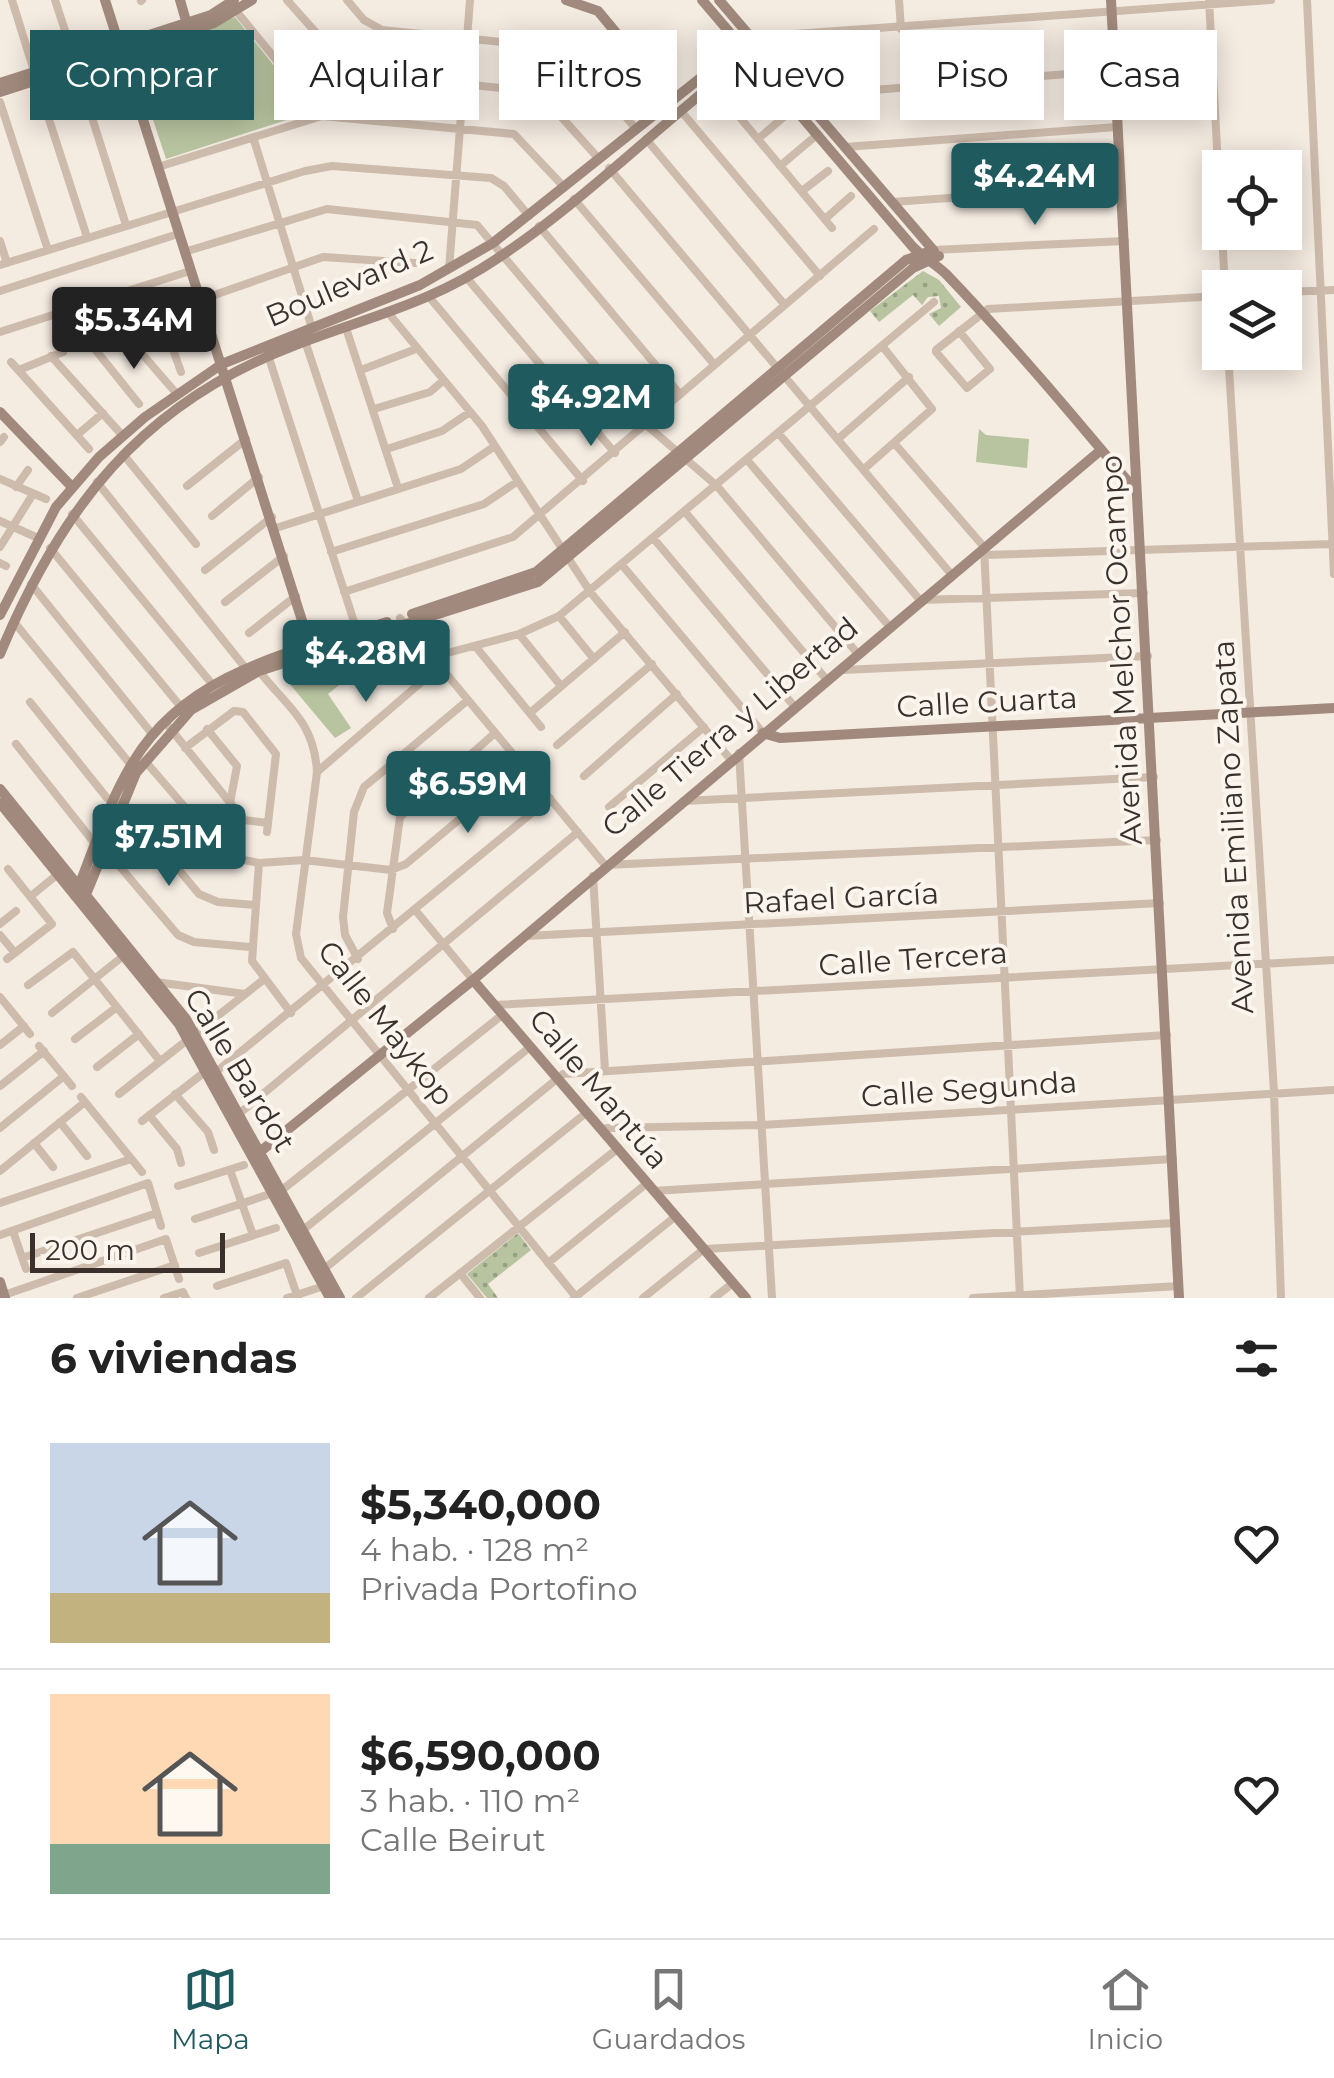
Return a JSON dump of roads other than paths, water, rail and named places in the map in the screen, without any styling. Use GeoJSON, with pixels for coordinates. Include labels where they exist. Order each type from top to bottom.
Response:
{"type":"FeatureCollection","features":[{"type":"Feature","properties":{"kind":"street"},"geometry":{"type":"LineString","coordinates":[[12,0],[30,59]]}},
{"type":"Feature","properties":{"kind":"street"},"geometry":{"type":"LineString","coordinates":[[56,0],[65,30]]}},
{"type":"Feature","properties":{"kind":"street"},"geometry":{"type":"LineString","coordinates":[[105,0],[114,30]]}},
{"type":"Feature","properties":{"kind":"street"},"geometry":{"type":"LineString","coordinates":[[180,0],[187,27]]}},
{"type":"Feature","properties":{"kind":"street"},"geometry":{"type":"LineString","coordinates":[[177,30],[252,0]]}},
{"type":"Feature","properties":{"kind":"street"},"geometry":{"type":"LineString","coordinates":[[287,0],[314,30]]}},
{"type":"Feature","properties":{"kind":"street"},"geometry":{"type":"LineString","coordinates":[[348,0],[364,20],[382,30]]}},
{"type":"Feature","properties":{"kind":"street"},"geometry":{"type":"LineString","coordinates":[[467,30],[470,0]]}},
{"type":"Feature","properties":{"kind":"street"},"geometry":{"type":"LineString","coordinates":[[566,0],[598,11],[614,30]]}},
{"type":"Feature","properties":{"kind":"street"},"geometry":{"type":"LineString","coordinates":[[702,0],[727,30]]}},
{"type":"Feature","properties":{"kind":"street"},"geometry":{"type":"LineString","coordinates":[[720,0],[746,30]]}},
{"type":"Feature","properties":{"kind":"street"},"geometry":{"type":"LineString","coordinates":[[899,0],[901,29]]}},
{"type":"Feature","properties":{"kind":"street","name":"Avenida Melchor Ocampo"},"geometry":{"type":"LineString","coordinates":[[1111,0],[1112,30]]}},
{"type":"Feature","properties":{"kind":"street"},"geometry":{"type":"LineString","coordinates":[[880,30],[1272,0]]}},
{"type":"Feature","properties":{"kind":"street"},"geometry":{"type":"LineString","coordinates":[[1307,0],[1334,574]]}},
{"type":"Feature","properties":{"kind":"street"},"geometry":{"type":"LineString","coordinates":[[1209,3],[1217,150]]}},
{"type":"Feature","properties":{"kind":"street"},"geometry":{"type":"LineString","coordinates":[[236,6],[274,55]]}},
{"type":"Feature","properties":{"kind":"street"},"geometry":{"type":"LineString","coordinates":[[479,38],[552,46],[572,54],[636,130]]}},
{"type":"Feature","properties":{"kind":"street"},"geometry":{"type":"LineString","coordinates":[[880,90],[1064,74]]}},
{"type":"Feature","properties":{"kind":"street"},"geometry":{"type":"LineString","coordinates":[[0,83],[30,76]]}},
{"type":"Feature","properties":{"kind":"street"},"geometry":{"type":"LineString","coordinates":[[0,92],[30,77]]}},
{"type":"Feature","properties":{"kind":"street","name":"Boulevard 2"},"geometry":{"type":"LineString","coordinates":[[677,96],[697,79]]}},
{"type":"Feature","properties":{"kind":"street"},"geometry":{"type":"LineString","coordinates":[[479,85],[540,92],[599,159]]}},
{"type":"Feature","properties":{"kind":"street","name":"Boulevard 2"},"geometry":{"type":"LineString","coordinates":[[0,654],[50,548],[97,482],[123,454],[223,370],[430,298],[502,255],[697,97]]}},
{"type":"Feature","properties":{"kind":"street"},"geometry":{"type":"LineString","coordinates":[[0,102],[48,250]]}},
{"type":"Feature","properties":{"kind":"street"},"geometry":{"type":"LineString","coordinates":[[680,111],[820,276]]}},
{"type":"Feature","properties":{"kind":"street"},"geometry":{"type":"LineString","coordinates":[[49,120],[87,237]]}},
{"type":"Feature","properties":{"kind":"street"},"geometry":{"type":"LineString","coordinates":[[93,120],[126,225]]}},
{"type":"Feature","properties":{"kind":"street"},"geometry":{"type":"LineString","coordinates":[[143,120],[312,650]]}},
{"type":"Feature","properties":{"kind":"street"},"geometry":{"type":"LineString","coordinates":[[158,166],[311,120]]}},
{"type":"Feature","properties":{"kind":"street"},"geometry":{"type":"LineString","coordinates":[[372,120],[459,127],[521,138],[564,187]]}},
{"type":"Feature","properties":{"kind":"street"},"geometry":{"type":"LineString","coordinates":[[448,269],[460,120]]}},
{"type":"Feature","properties":{"kind":"street","name":"Boulevard 2"},"geometry":{"type":"LineString","coordinates":[[0,615],[38,538],[72,487],[122,435],[176,393],[312,325],[393,296],[493,243],[648,120]]}},
{"type":"Feature","properties":{"kind":"street"},"geometry":{"type":"LineString","coordinates":[[742,120],[832,228]]}},
{"type":"Feature","properties":{"kind":"street"},"geometry":{"type":"LineString","coordinates":[[758,139],[781,120]]}},
{"type":"Feature","properties":{"kind":"street"},"geometry":{"type":"LineString","coordinates":[[806,120],[923,258],[943,270],[982,312],[1136,492]]}},
{"type":"Feature","properties":{"kind":"street"},"geometry":{"type":"LineString","coordinates":[[822,120],[940,253],[943,270]]}},
{"type":"Feature","properties":{"kind":"street","name":"Avenida Melchor Ocampo"},"geometry":{"type":"LineString","coordinates":[[1117,120],[1179,1292]]}},
{"type":"Feature","properties":{"kind":"street"},"geometry":{"type":"LineString","coordinates":[[845,147],[1117,127]]}},
{"type":"Feature","properties":{"kind":"street"},"geometry":{"type":"LineString","coordinates":[[780,166],[818,134]]}},
{"type":"Feature","properties":{"kind":"street"},"geometry":{"type":"LineString","coordinates":[[646,139],[784,304]]}},
{"type":"Feature","properties":{"kind":"street"},"geometry":{"type":"LineString","coordinates":[[254,140],[312,325]]}},
{"type":"Feature","properties":{"kind":"street"},"geometry":{"type":"LineString","coordinates":[[0,241],[3,264],[265,181],[332,166],[497,180],[529,216]]}},
{"type":"Feature","properties":{"kind":"street"},"geometry":{"type":"LineString","coordinates":[[609,168],[950,574]]}},
{"type":"Feature","properties":{"kind":"street"},"geometry":{"type":"LineString","coordinates":[[802,192],[828,170]]}},
{"type":"Feature","properties":{"kind":"street"},"geometry":{"type":"LineString","coordinates":[[892,202],[1122,186]]}},
{"type":"Feature","properties":{"kind":"street"},"geometry":{"type":"LineString","coordinates":[[824,219],[851,196]]}},
{"type":"Feature","properties":{"kind":"street"},"geometry":{"type":"LineString","coordinates":[[574,198],[713,364]]}},
{"type":"Feature","properties":{"kind":"street"},"geometry":{"type":"LineString","coordinates":[[184,252],[327,209],[476,225],[644,423],[716,486],[857,653]]}},
{"type":"Feature","properties":{"kind":"street"},"geometry":{"type":"LineString","coordinates":[[539,226],[679,393]]}},
{"type":"Feature","properties":{"kind":"street"},"geometry":{"type":"LineString","coordinates":[[344,592],[513,537],[874,228]]}},
{"type":"Feature","properties":{"kind":"street"},"geometry":{"type":"LineString","coordinates":[[0,291],[178,234]]}},
{"type":"Feature","properties":{"kind":"street"},"geometry":{"type":"LineString","coordinates":[[118,802],[181,706],[212,684],[527,577],[567,554],[781,373],[906,260],[940,253],[1125,241]]}},
{"type":"Feature","properties":{"kind":"street"},"geometry":{"type":"LineString","coordinates":[[200,300],[323,257],[415,263]]}},
{"type":"Feature","properties":{"kind":"street"},"geometry":{"type":"LineString","coordinates":[[0,332],[190,271]]}},
{"type":"Feature","properties":{"kind":"street"},"geometry":{"type":"LineString","coordinates":[[466,277],[614,453]]}},
{"type":"Feature","properties":{"kind":"street"},"geometry":{"type":"LineString","coordinates":[[1302,291],[1334,290]]}},
{"type":"Feature","properties":{"kind":"street"},"geometry":{"type":"LineString","coordinates":[[959,331],[990,369],[967,388],[936,352],[959,331],[982,312],[1202,297]]}},
{"type":"Feature","properties":{"kind":"street"},"geometry":{"type":"LineString","coordinates":[[430,298],[583,481]]}},
{"type":"Feature","properties":{"kind":"street"},"geometry":{"type":"LineString","coordinates":[[432,657],[518,634],[559,616],[934,302]]}},
{"type":"Feature","properties":{"kind":"street"},"geometry":{"type":"LineString","coordinates":[[390,315],[495,446],[591,593],[704,727],[735,756],[742,800],[772,1298]]}},
{"type":"Feature","properties":{"kind":"street"},"geometry":{"type":"LineString","coordinates":[[74,347],[168,319],[181,372]]}},
{"type":"Feature","properties":{"kind":"street"},"geometry":{"type":"LineString","coordinates":[[346,328],[398,488]]}},
{"type":"Feature","properties":{"kind":"street"},"geometry":{"type":"LineString","coordinates":[[124,333],[176,393]]}},
{"type":"Feature","properties":{"kind":"street"},"geometry":{"type":"LineString","coordinates":[[305,341],[358,501]]}},
{"type":"Feature","properties":{"kind":"street"},"geometry":{"type":"LineString","coordinates":[[90,343],[139,404]]}},
{"type":"Feature","properties":{"kind":"street"},"geometry":{"type":"LineString","coordinates":[[864,470],[932,408],[883,347]]}},
{"type":"Feature","properties":{"kind":"street"},"geometry":{"type":"LineString","coordinates":[[361,370],[416,349]]}},
{"type":"Feature","properties":{"kind":"street"},"geometry":{"type":"LineString","coordinates":[[19,370],[63,352]]}},
{"type":"Feature","properties":{"kind":"street"},"geometry":{"type":"LineString","coordinates":[[268,355],[358,635]]}},
{"type":"Feature","properties":{"kind":"street"},"geometry":{"type":"LineString","coordinates":[[52,356],[122,435]]}},
{"type":"Feature","properties":{"kind":"street"},"geometry":{"type":"LineString","coordinates":[[11,362],[90,449]]}},
{"type":"Feature","properties":{"kind":"street","name":"Avenida Emiliano Zapata"},"geometry":{"type":"LineString","coordinates":[[1229,370],[1262,963],[1274,1092],[1281,1298]]}},
{"type":"Feature","properties":{"kind":"street"},"geometry":{"type":"LineString","coordinates":[[838,439],[909,378]]}},
{"type":"Feature","properties":{"kind":"street"},"geometry":{"type":"LineString","coordinates":[[374,409],[430,392],[444,380]]}},
{"type":"Feature","properties":{"kind":"street"},"geometry":{"type":"LineString","coordinates":[[0,412],[72,487]]}},
{"type":"Feature","properties":{"kind":"street"},"geometry":{"type":"LineString","coordinates":[[387,448],[442,431],[470,412]]}},
{"type":"Feature","properties":{"kind":"street"},"geometry":{"type":"LineString","coordinates":[[77,435],[103,413]]}},
{"type":"Feature","properties":{"kind":"street"},"geometry":{"type":"LineString","coordinates":[[779,434],[920,600],[1144,593]]}},
{"type":"Feature","properties":{"kind":"street"},"geometry":{"type":"LineString","coordinates":[[186,486],[246,439]]}},
{"type":"Feature","properties":{"kind":"street"},"geometry":{"type":"LineString","coordinates":[[895,444],[984,550],[1020,1297]]}},
{"type":"Feature","properties":{"kind":"street"},"geometry":{"type":"LineString","coordinates":[[204,570],[274,523],[318,514],[461,469],[495,446]]}},
{"type":"Feature","properties":{"kind":"street","name":"Calle Tierra y Libertad"},"geometry":{"type":"LineString","coordinates":[[252,1158],[473,980],[1101,450]]}},
{"type":"Feature","properties":{"kind":"street"},"geometry":{"type":"LineString","coordinates":[[123,454],[196,544]]}},
{"type":"Feature","properties":{"kind":"street"},"geometry":{"type":"LineString","coordinates":[[748,460],[889,626]]}},
{"type":"Feature","properties":{"kind":"street"},"geometry":{"type":"LineString","coordinates":[[16,487],[28,470]]}},
{"type":"Feature","properties":{"kind":"street"},"geometry":{"type":"LineString","coordinates":[[212,516],[259,477]]}},
{"type":"Feature","properties":{"kind":"street"},"geometry":{"type":"LineString","coordinates":[[0,479],[46,500]]}},
{"type":"Feature","properties":{"kind":"street"},"geometry":{"type":"LineString","coordinates":[[331,552],[484,504],[518,481]]}},
{"type":"Feature","properties":{"kind":"street"},"geometry":{"type":"LineString","coordinates":[[97,482],[311,734],[317,772]]}},
{"type":"Feature","properties":{"kind":"street"},"geometry":{"type":"LineString","coordinates":[[0,547],[33,494]]}},
{"type":"Feature","properties":{"kind":"street"},"geometry":{"type":"LineString","coordinates":[[686,513],[826,679]]}},
{"type":"Feature","properties":{"kind":"street"},"geometry":{"type":"LineString","coordinates":[[72,514],[212,684]]}},
{"type":"Feature","properties":{"kind":"street"},"geometry":{"type":"LineString","coordinates":[[0,521],[38,538]]}},
{"type":"Feature","properties":{"kind":"street"},"geometry":{"type":"LineString","coordinates":[[654,539],[794,706]]}},
{"type":"Feature","properties":{"kind":"street"},"geometry":{"type":"LineString","coordinates":[[984,550],[1331,544]]}},
{"type":"Feature","properties":{"kind":"street"},"geometry":{"type":"LineString","coordinates":[[50,548],[181,706]]}},
{"type":"Feature","properties":{"kind":"street"},"geometry":{"type":"LineString","coordinates":[[225,602],[284,556]]}},
{"type":"Feature","properties":{"kind":"street"},"geometry":{"type":"LineString","coordinates":[[622,565],[764,733]]}},
{"type":"Feature","properties":{"kind":"street"},"geometry":{"type":"LineString","coordinates":[[31,584],[153,735]]}},
{"type":"Feature","properties":{"kind":"street"},"geometry":{"type":"LineString","coordinates":[[248,632],[296,596]]}},
{"type":"Feature","properties":{"kind":"street"},"geometry":{"type":"LineString","coordinates":[[559,616],[594,658]]}},
{"type":"Feature","properties":{"kind":"street"},"geometry":{"type":"LineString","coordinates":[[402,620],[605,865],[745,862],[1157,840]]}},
{"type":"Feature","properties":{"kind":"street"},"geometry":{"type":"LineString","coordinates":[[14,622],[130,765]]}},
{"type":"Feature","properties":{"kind":"street"},"geometry":{"type":"LineString","coordinates":[[530,712],[625,632]]}},
{"type":"Feature","properties":{"kind":"street"},"geometry":{"type":"LineString","coordinates":[[518,634],[562,686]]}},
{"type":"Feature","properties":{"kind":"street"},"geometry":{"type":"LineString","coordinates":[[476,647],[541,726]]}},
{"type":"Feature","properties":{"kind":"street"},"geometry":{"type":"LineString","coordinates":[[836,670],[1148,656]]}},
{"type":"Feature","properties":{"kind":"street"},"geometry":{"type":"LineString","coordinates":[[557,744],[652,664]]}},
{"type":"Feature","properties":{"kind":"street"},"geometry":{"type":"LineString","coordinates":[[317,772],[440,666]]}},
{"type":"Feature","properties":{"kind":"street"},"geometry":{"type":"LineString","coordinates":[[80,895],[130,765],[153,735],[252,669]]}},
{"type":"Feature","properties":{"kind":"street"},"geometry":{"type":"LineString","coordinates":[[584,776],[677,694]]}},
{"type":"Feature","properties":{"kind":"street"},"geometry":{"type":"LineString","coordinates":[[358,959],[344,935],[354,812],[364,788],[468,700]]}},
{"type":"Feature","properties":{"kind":"street"},"geometry":{"type":"LineString","coordinates":[[30,702],[200,894],[218,902],[255,905]]}},
{"type":"Feature","properties":{"kind":"street","name":"Calle Cuarta"},"geometry":{"type":"LineString","coordinates":[[764,733],[780,738],[1334,708]]}},
{"type":"Feature","properties":{"kind":"street"},"geometry":{"type":"LineString","coordinates":[[167,726],[230,804],[244,820],[267,828],[276,754],[239,710],[185,748]]}},
{"type":"Feature","properties":{"kind":"street"},"geometry":{"type":"LineString","coordinates":[[609,807],[704,727]]}},
{"type":"Feature","properties":{"kind":"street"},"geometry":{"type":"LineString","coordinates":[[207,729],[237,766],[230,804]]}},
{"type":"Feature","properties":{"kind":"street"},"geometry":{"type":"LineString","coordinates":[[393,929],[387,913],[400,817],[495,732]]}},
{"type":"Feature","properties":{"kind":"street"},"geometry":{"type":"LineString","coordinates":[[16,744],[178,935],[194,942],[250,947]]}},
{"type":"Feature","properties":{"kind":"street"},"geometry":{"type":"LineString","coordinates":[[144,760],[228,857],[259,863],[304,860],[391,870],[406,864],[523,766]]}},
{"type":"Feature","properties":{"kind":"street","name":"Calle Maykop"},"geometry":{"type":"LineString","coordinates":[[317,772],[297,946],[575,1297]]}},
{"type":"Feature","properties":{"kind":"street"},"geometry":{"type":"LineString","coordinates":[[683,801],[1154,778]]}},
{"type":"Feature","properties":{"kind":"street","name":"Calle Bardot"},"geometry":{"type":"LineString","coordinates":[[0,789],[192,1036]]}},
{"type":"Feature","properties":{"kind":"street"},"geometry":{"type":"LineString","coordinates":[[181,1163],[177,1149],[145,1118],[291,1013],[550,798]]}},
{"type":"Feature","properties":{"kind":"street","name":"Calle Bardot"},"geometry":{"type":"LineString","coordinates":[[0,803],[80,895]]}},
{"type":"Feature","properties":{"kind":"street"},"geometry":{"type":"LineString","coordinates":[[240,1113],[578,832]]}},
{"type":"Feature","properties":{"kind":"street"},"geometry":{"type":"LineString","coordinates":[[259,863],[250,947],[264,980],[291,1013]]}},
{"type":"Feature","properties":{"kind":"street"},"geometry":{"type":"LineString","coordinates":[[0,883],[10,872],[52,924],[11,956],[0,935]]}},
{"type":"Feature","properties":{"kind":"street"},"geometry":{"type":"LineString","coordinates":[[31,896],[58,874]]}},
{"type":"Feature","properties":{"kind":"street"},"geometry":{"type":"LineString","coordinates":[[593,876],[604,1070]]}},
{"type":"Feature","properties":{"kind":"street","name":"Rafael García"},"geometry":{"type":"LineString","coordinates":[[524,936],[1160,903]]}},
{"type":"Feature","properties":{"kind":"street","name":"Calle Mantúa"},"geometry":{"type":"LineString","coordinates":[[416,911],[746,1298]]}},
{"type":"Feature","properties":{"kind":"street"},"geometry":{"type":"LineString","coordinates":[[0,924],[16,912]]}},
{"type":"Feature","properties":{"kind":"street"},"geometry":{"type":"LineString","coordinates":[[28,986],[73,952],[160,1061]]}},
{"type":"Feature","properties":{"kind":"street"},"geometry":{"type":"LineString","coordinates":[[52,1013],[127,952]]}},
{"type":"Feature","properties":{"kind":"street","name":"Calle Bardot"},"geometry":{"type":"LineString","coordinates":[[127,952],[156,982],[192,1036],[252,1158],[303,1230],[330,1298]]}},
{"type":"Feature","properties":{"kind":"street","name":"Calle Tercera"},"geometry":{"type":"LineString","coordinates":[[499,1010],[1005,975],[1334,960]]}},
{"type":"Feature","properties":{"kind":"street"},"geometry":{"type":"LineString","coordinates":[[119,1094],[264,980]]}},
{"type":"Feature","properties":{"kind":"street"},"geometry":{"type":"LineString","coordinates":[[156,982],[245,994]]}},
{"type":"Feature","properties":{"kind":"street"},"geometry":{"type":"LineString","coordinates":[[0,997],[30,1034]]}},
{"type":"Feature","properties":{"kind":"street"},"geometry":{"type":"LineString","coordinates":[[75,1039],[117,1006]]}},
{"type":"Feature","properties":{"kind":"street"},"geometry":{"type":"LineString","coordinates":[[195,1219],[277,1192],[408,1089],[499,1010]]}},
{"type":"Feature","properties":{"kind":"street"},"geometry":{"type":"LineString","coordinates":[[0,1045],[24,1026]]}},
{"type":"Feature","properties":{"kind":"street"},"geometry":{"type":"LineString","coordinates":[[98,1066],[138,1034]]}},
{"type":"Feature","properties":{"kind":"street"},"geometry":{"type":"LineString","coordinates":[[324,1268],[568,1073],[1167,1035]]}},
{"type":"Feature","properties":{"kind":"street"},"geometry":{"type":"LineString","coordinates":[[303,1230],[530,1047]]}},
{"type":"Feature","properties":{"kind":"street"},"geometry":{"type":"LineString","coordinates":[[0,1086],[42,1049],[72,1086]]}},
{"type":"Feature","properties":{"kind":"street","name":"Calle Bardot"},"geometry":{"type":"LineString","coordinates":[[211,1071],[240,1113],[252,1158]]}},
{"type":"Feature","properties":{"kind":"street"},"geometry":{"type":"LineString","coordinates":[[0,1128],[64,1076]]}},
{"type":"Feature","properties":{"kind":"street","name":"Calle Segunda"},"geometry":{"type":"LineString","coordinates":[[607,1128],[761,1126],[1334,1090]]}},
{"type":"Feature","properties":{"kind":"street"},"geometry":{"type":"LineString","coordinates":[[176,1094],[208,1132],[214,1150]]}},
{"type":"Feature","properties":{"kind":"street"},"geometry":{"type":"LineString","coordinates":[[0,1171],[83,1099],[142,1172]]}},
{"type":"Feature","properties":{"kind":"street"},"geometry":{"type":"LineString","coordinates":[[356,1298],[586,1113]]}},
{"type":"Feature","properties":{"kind":"street"},"geometry":{"type":"LineString","coordinates":[[60,1122],[87,1156]]}},
{"type":"Feature","properties":{"kind":"street"},"geometry":{"type":"LineString","coordinates":[[34,1143],[53,1167]]}},
{"type":"Feature","properties":{"kind":"street"},"geometry":{"type":"LineString","coordinates":[[430,1298],[616,1150]]}},
{"type":"Feature","properties":{"kind":"street"},"geometry":{"type":"LineString","coordinates":[[0,1201],[132,1158]]}},
{"type":"Feature","properties":{"kind":"street"},"geometry":{"type":"LineString","coordinates":[[178,1186],[230,1170],[252,1158]]}},
{"type":"Feature","properties":{"kind":"street"},"geometry":{"type":"LineString","coordinates":[[548,1263],[650,1188],[1172,1159]]}},
{"type":"Feature","properties":{"kind":"street"},"geometry":{"type":"LineString","coordinates":[[230,1170],[253,1235]]}},
{"type":"Feature","properties":{"kind":"street"},"geometry":{"type":"LineString","coordinates":[[0,1235],[148,1184],[161,1226]]}},
{"type":"Feature","properties":{"kind":"street","name":"Calle Bardot"},"geometry":{"type":"LineString","coordinates":[[277,1192],[340,1298]]}},
{"type":"Feature","properties":{"kind":"street"},"geometry":{"type":"LineString","coordinates":[[22,1258],[157,1213]]}},
{"type":"Feature","properties":{"kind":"street"},"geometry":{"type":"LineString","coordinates":[[575,1297],[676,1216]]}},
{"type":"Feature","properties":{"kind":"street"},"geometry":{"type":"LineString","coordinates":[[643,1298],[704,1249],[1176,1223]]}},
{"type":"Feature","properties":{"kind":"street"},"geometry":{"type":"LineString","coordinates":[[199,1253],[276,1228]]}},
{"type":"Feature","properties":{"kind":"street"},"geometry":{"type":"LineString","coordinates":[[13,1231],[26,1269]]}},
{"type":"Feature","properties":{"kind":"street"},"geometry":{"type":"LineString","coordinates":[[0,1282],[4,1296],[166,1239],[179,1279]]}},
{"type":"Feature","properties":{"kind":"street"},"geometry":{"type":"LineString","coordinates":[[217,1286],[286,1263],[294,1297],[324,1286]]}},
{"type":"Feature","properties":{"kind":"street"},"geometry":{"type":"LineString","coordinates":[[77,1298],[174,1265]]}},
{"type":"Feature","properties":{"kind":"street"},"geometry":{"type":"LineString","coordinates":[[460,1273],[480,1298]]}},
{"type":"Feature","properties":{"kind":"street"},"geometry":{"type":"LineString","coordinates":[[714,1298],[733,1283]]}},
{"type":"Feature","properties":{"kind":"street"},"geometry":{"type":"LineString","coordinates":[[32,1285],[36,1298]]}},
{"type":"Feature","properties":{"kind":"street"},"geometry":{"type":"LineString","coordinates":[[164,1298],[184,1292],[186,1298]]}},
{"type":"Feature","properties":{"kind":"street"},"geometry":{"type":"LineString","coordinates":[[973,1298],[1179,1292]]}}]}
